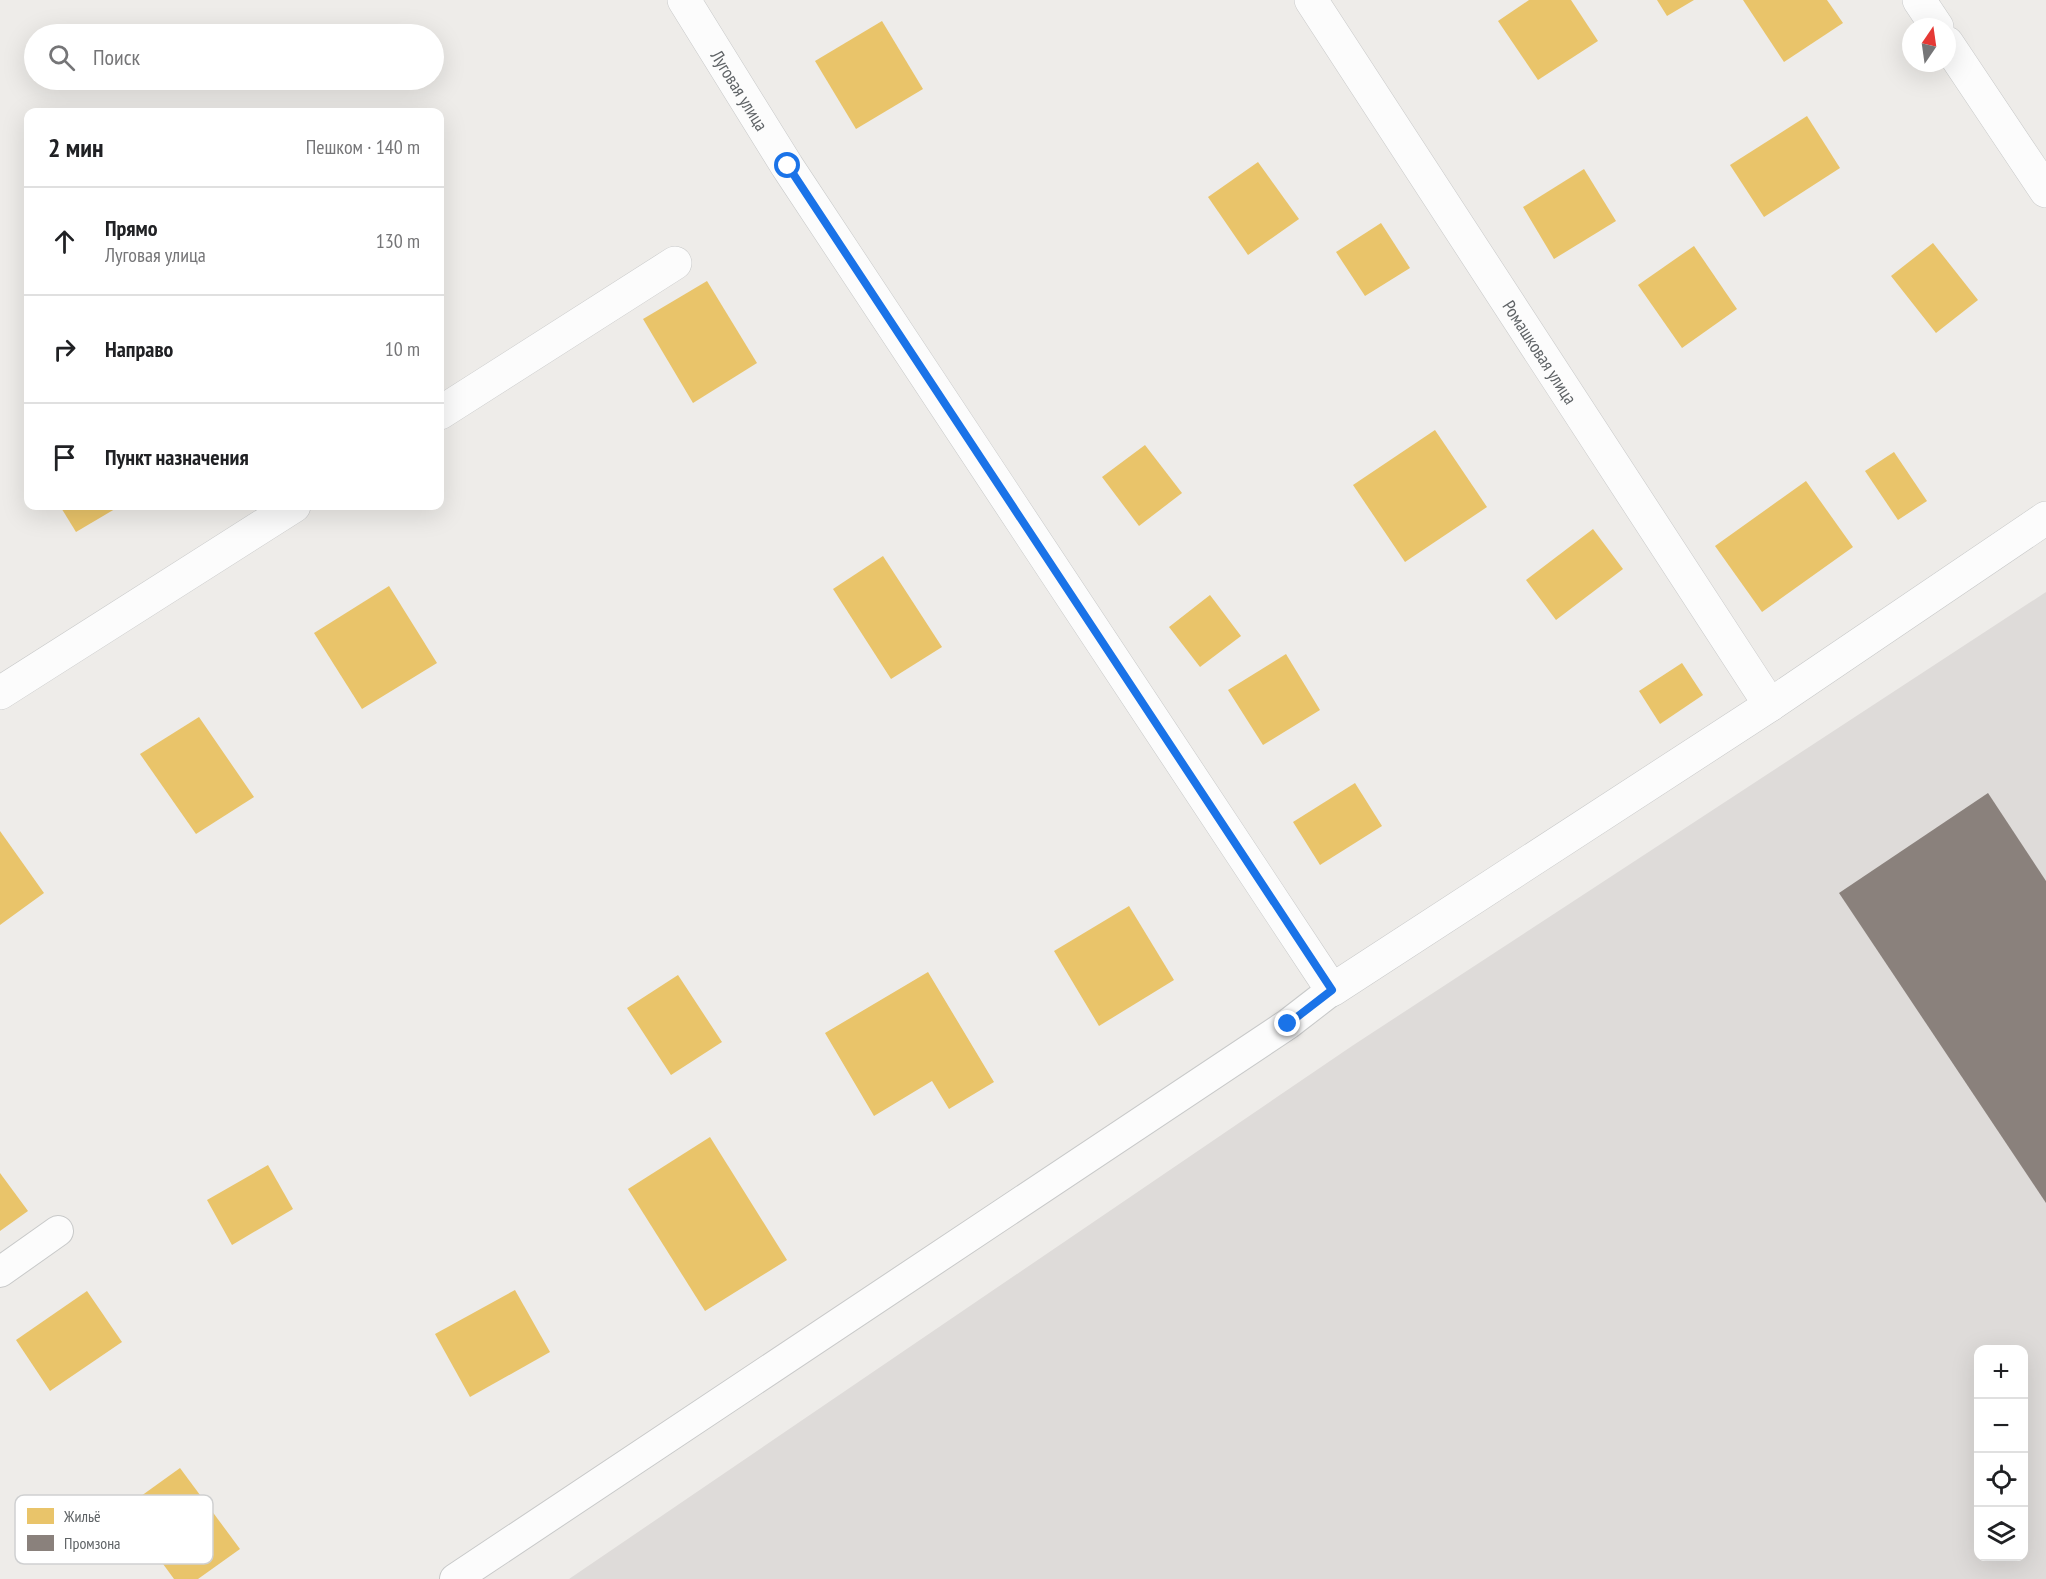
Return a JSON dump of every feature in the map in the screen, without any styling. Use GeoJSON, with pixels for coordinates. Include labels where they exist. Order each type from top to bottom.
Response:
{"type":"FeatureCollection","features":[{"type":"Feature","properties":{"kind":"street","name":"Луговая улица"},"geometry":{"type":"LineString","coordinates":[[684,0],[801,186],[1332,990]]}},
{"type":"Feature","properties":{"kind":"street","name":"Ромашковая улица"},"geometry":{"type":"LineString","coordinates":[[1311,0],[1770,705]]}},
{"type":"Feature","properties":{"kind":"street"},"geometry":{"type":"LineString","coordinates":[[1919,0],[1931,18]]}},
{"type":"Feature","properties":{"kind":"street"},"geometry":{"type":"LineString","coordinates":[[1956,56],[2046,191]]}},
{"type":"Feature","properties":{"kind":"street"},"geometry":{"type":"LineString","coordinates":[[444,410],[675,263]]}},
{"type":"Feature","properties":{"kind":"street"},"geometry":{"type":"LineString","coordinates":[[0,693],[288,510]]}},
{"type":"Feature","properties":{"kind":"street"},"geometry":{"type":"LineString","coordinates":[[1332,990],[1770,705],[2046,518]]}},
{"type":"Feature","properties":{"kind":"lane"},"geometry":{"type":"LineString","coordinates":[[454,1579],[1288,1024],[1332,990]]}},
{"type":"Feature","properties":{"kind":"lane"},"geometry":{"type":"LineString","coordinates":[[0,1272],[58,1231]]}},
{"type":"Feature","properties":{"kind":"shaded area"},"geometry":{"type":"Polygon","coordinates":[[[2046,592],[2046,1579],[569,1579],[1352,1046],[2046,592]]]}},
{"type":"Feature","properties":{"kind":"building: Жильё"},"geometry":{"type":"Polygon","coordinates":[[[1529,0],[1571,0],[1598,41],[1538,80],[1498,21],[1529,0]]]}},
{"type":"Feature","properties":{"kind":"building: Жильё"},"geometry":{"type":"Polygon","coordinates":[[[1657,0],[1694,0],[1667,16],[1657,0]]]}},
{"type":"Feature","properties":{"kind":"building: Жильё"},"geometry":{"type":"Polygon","coordinates":[[[1743,0],[1827,0],[1843,23],[1784,62],[1743,0]]]}},
{"type":"Feature","properties":{"kind":"building: Жильё"},"geometry":{"type":"Polygon","coordinates":[[[882,21],[923,89],[856,129],[815,61],[882,21]]]}},
{"type":"Feature","properties":{"kind":"building: Жильё"},"geometry":{"type":"Polygon","coordinates":[[[1807,116],[1840,168],[1764,217],[1730,165],[1807,116]]]}},
{"type":"Feature","properties":{"kind":"building: Жильё"},"geometry":{"type":"Polygon","coordinates":[[[1258,162],[1299,219],[1248,255],[1208,197],[1258,162]]]}},
{"type":"Feature","properties":{"kind":"building: Жильё"},"geometry":{"type":"Polygon","coordinates":[[[1584,169],[1616,221],[1554,259],[1523,207],[1584,169]]]}},
{"type":"Feature","properties":{"kind":"building: Жильё"},"geometry":{"type":"Polygon","coordinates":[[[1381,223],[1410,268],[1365,296],[1336,252],[1381,223]]]}},
{"type":"Feature","properties":{"kind":"building: Жильё"},"geometry":{"type":"Polygon","coordinates":[[[1933,243],[1978,300],[1936,333],[1891,276],[1933,243]]]}},
{"type":"Feature","properties":{"kind":"building: Жильё"},"geometry":{"type":"Polygon","coordinates":[[[1694,246],[1737,309],[1682,348],[1638,285],[1694,246]]]}},
{"type":"Feature","properties":{"kind":"building: Жильё"},"geometry":{"type":"Polygon","coordinates":[[[707,281],[757,363],[693,403],[643,319],[707,281]]]}},
{"type":"Feature","properties":{"kind":"building: Жильё"},"geometry":{"type":"Polygon","coordinates":[[[1435,430],[1487,507],[1405,562],[1353,485],[1435,430]]]}},
{"type":"Feature","properties":{"kind":"building: Жильё"},"geometry":{"type":"Polygon","coordinates":[[[1145,445],[1182,493],[1139,526],[1102,477],[1145,445]]]}},
{"type":"Feature","properties":{"kind":"building: Жильё"},"geometry":{"type":"Polygon","coordinates":[[[1894,452],[1927,501],[1898,520],[1865,471],[1894,452]]]}},
{"type":"Feature","properties":{"kind":"building: Жильё"},"geometry":{"type":"Polygon","coordinates":[[[1806,481],[1853,547],[1762,612],[1715,546],[1806,481]]]}},
{"type":"Feature","properties":{"kind":"building: Жильё"},"geometry":{"type":"Polygon","coordinates":[[[62,510],[113,510],[76,532],[62,510]]]}},
{"type":"Feature","properties":{"kind":"building: Жильё"},"geometry":{"type":"Polygon","coordinates":[[[1593,529],[1623,569],[1556,620],[1526,580],[1593,529]]]}},
{"type":"Feature","properties":{"kind":"building: Жильё"},"geometry":{"type":"Polygon","coordinates":[[[883,556],[942,647],[891,679],[833,589],[883,556]]]}},
{"type":"Feature","properties":{"kind":"building: Жильё"},"geometry":{"type":"Polygon","coordinates":[[[389,586],[437,663],[362,709],[314,633],[389,586]]]}},
{"type":"Feature","properties":{"kind":"building: Жильё"},"geometry":{"type":"Polygon","coordinates":[[[1210,595],[1241,636],[1200,667],[1169,627],[1210,595]]]}},
{"type":"Feature","properties":{"kind":"building: Жильё"},"geometry":{"type":"Polygon","coordinates":[[[1286,654],[1320,710],[1263,745],[1228,690],[1286,654]]]}},
{"type":"Feature","properties":{"kind":"building: Жильё"},"geometry":{"type":"Polygon","coordinates":[[[1682,663],[1703,695],[1660,724],[1639,691],[1682,663]]]}},
{"type":"Feature","properties":{"kind":"building: Жильё"},"geometry":{"type":"Polygon","coordinates":[[[199,717],[254,797],[196,834],[140,754],[199,717]]]}},
{"type":"Feature","properties":{"kind":"building: Жильё"},"geometry":{"type":"Polygon","coordinates":[[[1355,783],[1382,826],[1320,865],[1293,822],[1355,783]]]}},
{"type":"Feature","properties":{"kind":"building: Жильё"},"geometry":{"type":"Polygon","coordinates":[[[0,831],[44,893],[0,925],[0,831]]]}},
{"type":"Feature","properties":{"kind":"building: Жильё"},"geometry":{"type":"Polygon","coordinates":[[[1129,906],[1174,980],[1099,1026],[1054,951],[1129,906]]]}},
{"type":"Feature","properties":{"kind":"building: Жильё"},"geometry":{"type":"Polygon","coordinates":[[[928,972],[994,1082],[949,1109],[932,1081],[874,1116],[825,1033],[928,972]]]}},
{"type":"Feature","properties":{"kind":"building: Жильё"},"geometry":{"type":"Polygon","coordinates":[[[678,975],[722,1042],[671,1075],[627,1008],[678,975]]]}},
{"type":"Feature","properties":{"kind":"building: Жильё"},"geometry":{"type":"Polygon","coordinates":[[[710,1137],[787,1260],[705,1311],[628,1189],[710,1137]]]}},
{"type":"Feature","properties":{"kind":"building: Жильё"},"geometry":{"type":"Polygon","coordinates":[[[268,1165],[293,1209],[232,1245],[207,1200],[268,1165]]]}},
{"type":"Feature","properties":{"kind":"building: Жильё"},"geometry":{"type":"Polygon","coordinates":[[[0,1173],[28,1211],[0,1231],[0,1173]]]}},
{"type":"Feature","properties":{"kind":"building: Жильё"},"geometry":{"type":"Polygon","coordinates":[[[515,1290],[550,1352],[470,1397],[435,1334],[515,1290]]]}},
{"type":"Feature","properties":{"kind":"building: Жильё"},"geometry":{"type":"Polygon","coordinates":[[[87,1291],[122,1342],[50,1391],[16,1340],[87,1291]]]}},
{"type":"Feature","properties":{"kind":"building: Жильё"},"geometry":{"type":"Polygon","coordinates":[[[180,1468],[200,1495],[142,1495],[180,1468]]]}},
{"type":"Feature","properties":{"kind":"building: Жильё"},"geometry":{"type":"Polygon","coordinates":[[[213,1513],[240,1549],[198,1579],[174,1579],[163,1564],[213,1564],[213,1513]]]}},
{"type":"Feature","properties":{"kind":"building: Промзона"},"geometry":{"type":"Polygon","coordinates":[[[1988,793],[2046,881],[2046,1203],[1839,893],[1988,793]]]}},
{"type":"Feature","properties":{"kind":"route"},"geometry":{"type":"LineString","coordinates":[[788,166],[1332,990],[1288,1024]]}}]}
